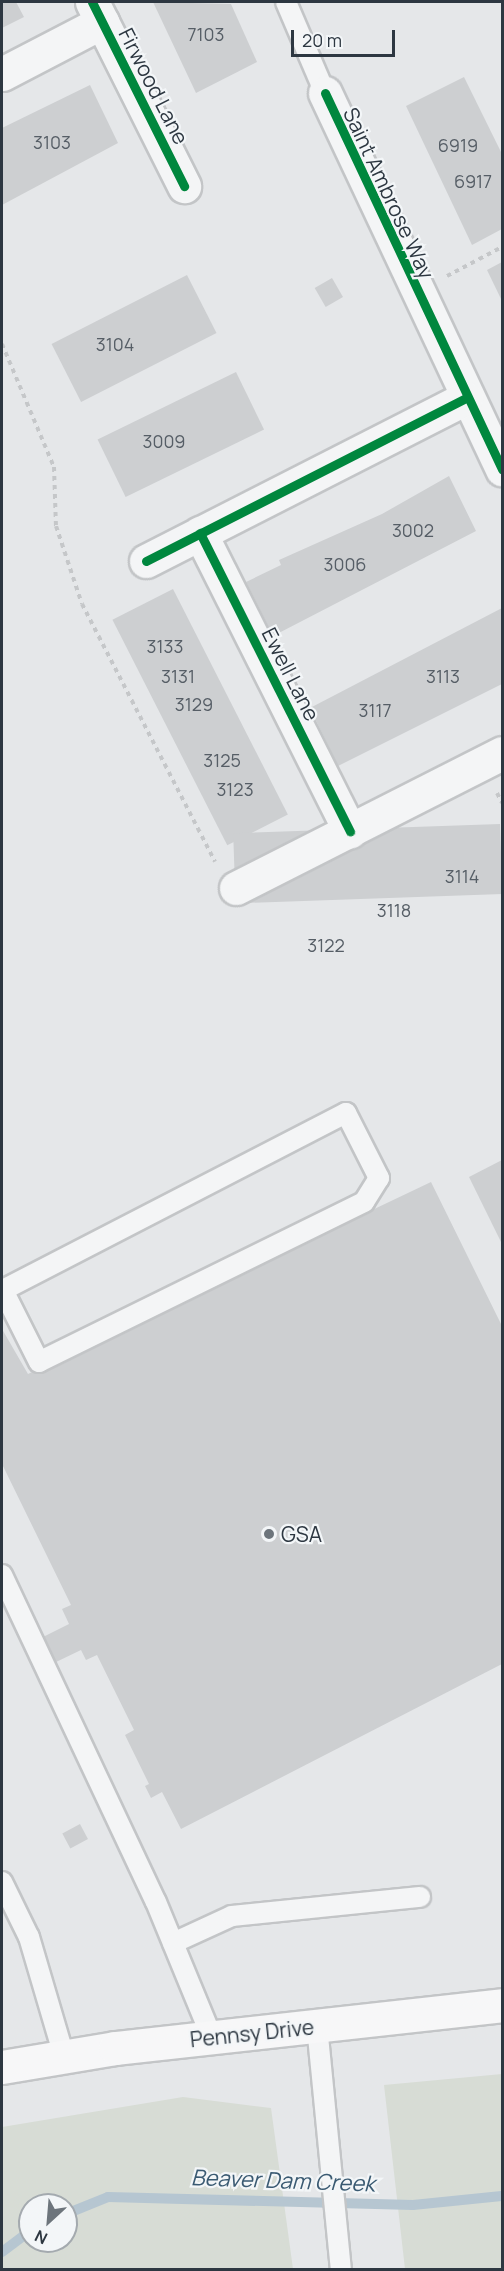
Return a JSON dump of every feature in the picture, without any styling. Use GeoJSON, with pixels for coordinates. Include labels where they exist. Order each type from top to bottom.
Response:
{"type":"FeatureCollection","features":[{"type":"Feature","properties":{"kind":"main road","name":"Pennsy Drive"},"geometry":{"type":"LineString","coordinates":[[2,2067],[64,2056],[212,2037],[502,2005]]}},
{"type":"Feature","properties":{"kind":"street"},"geometry":{"type":"LineString","coordinates":[[2,74],[97,12]]}},
{"type":"Feature","properties":{"kind":"street","name":"Firwood Lane"},"geometry":{"type":"LineString","coordinates":[[97,12],[184,186]]}},
{"type":"Feature","properties":{"kind":"street","name":"Saint Ambrose Way"},"geometry":{"type":"LineString","coordinates":[[325,93],[466,398],[502,469]]}},
{"type":"Feature","properties":{"kind":"street"},"geometry":{"type":"LineString","coordinates":[[147,561],[466,398]]}},
{"type":"Feature","properties":{"kind":"street","name":"Ewell Lane"},"geometry":{"type":"LineString","coordinates":[[200,533],[350,831]]}},
{"type":"Feature","properties":{"kind":"street"},"geometry":{"type":"LineString","coordinates":[[227,878],[350,831],[502,753]]}},
{"type":"Feature","properties":{"kind":"lane"},"geometry":{"type":"LineString","coordinates":[[286,2],[325,93]]}},
{"type":"Feature","properties":{"kind":"lane"},"geometry":{"type":"LineString","coordinates":[[346,1113],[379,1178],[364,1202],[39,1362],[2,1290],[346,1113]]}},
{"type":"Feature","properties":{"kind":"lane"},"geometry":{"type":"LineString","coordinates":[[2,1575],[173,1943],[212,2037]]}},
{"type":"Feature","properties":{"kind":"lane"},"geometry":{"type":"LineString","coordinates":[[2,1881],[29,1937],[64,2056]]}},
{"type":"Feature","properties":{"kind":"lane"},"geometry":{"type":"LineString","coordinates":[[173,1943],[231,1916],[420,1897]]}},
{"type":"Feature","properties":{"kind":"lane"},"geometry":{"type":"LineString","coordinates":[[317,2026],[341,2270]]}},
{"type":"Feature","properties":{"kind":"path"},"geometry":{"type":"LineString","coordinates":[[438,280],[502,247]]}},
{"type":"Feature","properties":{"kind":"path"},"geometry":{"type":"LineString","coordinates":[[2,344],[54,467],[56,526],[82,604],[227,878]]}},
{"type":"Feature","properties":{"kind":"shaded area"},"geometry":{"type":"Polygon","coordinates":[[[502,2074],[502,2269],[405,2269],[384,2085],[502,2074]]]}},
{"type":"Feature","properties":{"kind":"shaded area"},"geometry":{"type":"Polygon","coordinates":[[[183,2097],[271,2108],[293,2269],[2,2269],[2,2127],[183,2097]]]}},
{"type":"Feature","properties":{"kind":"building"},"geometry":{"type":"Polygon","coordinates":[[[2,2],[16,2],[24,17],[2,28],[2,2]]]}},
{"type":"Feature","properties":{"kind":"building"},"geometry":{"type":"Polygon","coordinates":[[[153,2],[231,4],[257,62],[196,93],[153,2]]]}},
{"type":"Feature","properties":{"kind":"building"},"geometry":{"type":"Polygon","coordinates":[[[464,77],[502,154],[502,229],[472,245],[406,106],[464,77]]]}},
{"type":"Feature","properties":{"kind":"building"},"geometry":{"type":"Polygon","coordinates":[[[90,85],[118,143],[2,205],[2,128],[90,85]]]}},
{"type":"Feature","properties":{"kind":"building"},"geometry":{"type":"Polygon","coordinates":[[[502,262],[502,301],[487,270],[502,262]]]}},
{"type":"Feature","properties":{"kind":"building"},"geometry":{"type":"Polygon","coordinates":[[[187,275],[217,333],[81,402],[52,344],[187,275]]]}},
{"type":"Feature","properties":{"kind":"building"},"geometry":{"type":"Polygon","coordinates":[[[332,278],[343,297],[326,307],[315,288],[332,278]]]}},
{"type":"Feature","properties":{"kind":"building"},"geometry":{"type":"Polygon","coordinates":[[[236,372],[264,430],[126,497],[98,440],[236,372]]]}},
{"type":"Feature","properties":{"kind":"building"},"geometry":{"type":"Polygon","coordinates":[[[449,476],[476,531],[273,636],[246,582],[281,565],[279,560],[382,514],[449,476]]]}},
{"type":"Feature","properties":{"kind":"building"},"geometry":{"type":"Polygon","coordinates":[[[173,589],[288,814],[227,845],[112,620],[173,589]]]}},
{"type":"Feature","properties":{"kind":"building"},"geometry":{"type":"Polygon","coordinates":[[[502,608],[502,684],[338,766],[310,708],[502,608]]]}},
{"type":"Feature","properties":{"kind":"building"},"geometry":{"type":"Polygon","coordinates":[[[500,824],[502,894],[236,903],[233,833],[500,824]]]}},
{"type":"Feature","properties":{"kind":"building"},"geometry":{"type":"Polygon","coordinates":[[[502,1160],[502,1244],[469,1177],[502,1160]]]}},
{"type":"Feature","properties":{"kind":"building","name":"GSA"},"geometry":{"type":"Polygon","coordinates":[[[431,1182],[502,1326],[502,1664],[181,1829],[162,1792],[151,1798],[145,1786],[149,1784],[125,1735],[134,1730],[97,1655],[86,1660],[81,1650],[54,1663],[41,1638],[69,1624],[62,1609],[71,1605],[2,1464],[2,1329],[28,1374],[431,1182]]]}},
{"type":"Feature","properties":{"kind":"building"},"geometry":{"type":"Polygon","coordinates":[[[80,1824],[88,1839],[70,1848],[62,1833],[80,1824]]]}},
{"type":"Feature","properties":{"kind":"waterway","name":"Beaver Dam Creek"},"geometry":{"type":"LineString","coordinates":[[78,2209],[108,2197],[413,2205],[502,2196]]}},
{"type":"Feature","properties":{"kind":"waterway","name":"Beaver Dam Creek"},"geometry":{"type":"LineString","coordinates":[[2,2252],[18,2240]]}},
{"type":"Feature","properties":{"kind":"cycle path"},"geometry":{"type":"LineString","coordinates":[[92,2],[184,186]]}},
{"type":"Feature","properties":{"kind":"cycle path"},"geometry":{"type":"LineString","coordinates":[[325,93],[502,469]]}},
{"type":"Feature","properties":{"kind":"cycle path"},"geometry":{"type":"LineString","coordinates":[[146,561],[466,398]]}},
{"type":"Feature","properties":{"kind":"cycle path"},"geometry":{"type":"LineString","coordinates":[[200,533],[350,831]]}},
{"type":"Feature","properties":{"kind":"place","name":"GSA"},"geometry":{"type":"Point","coordinates":[269,1534]}}]}
